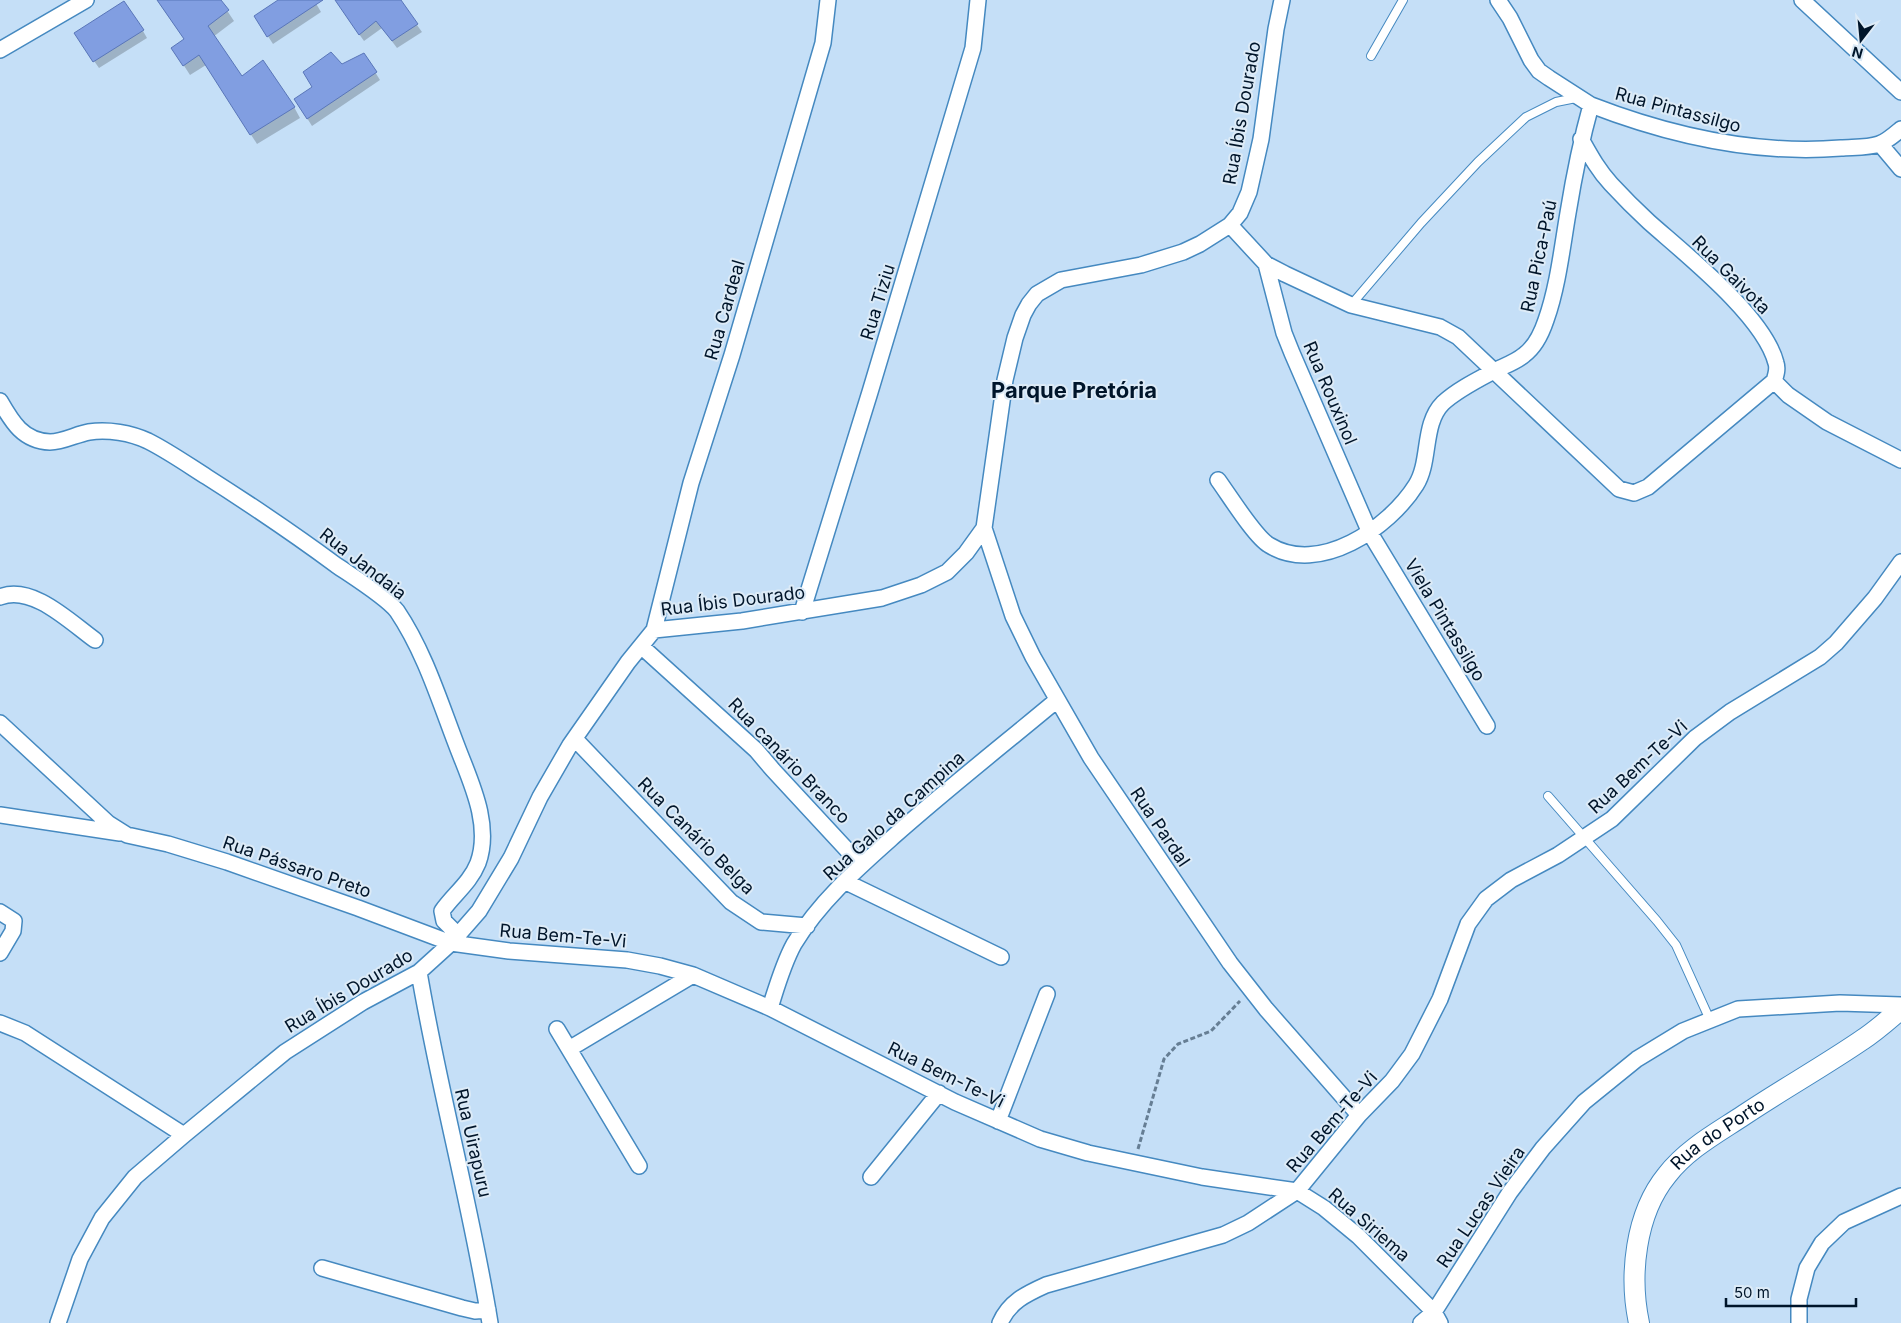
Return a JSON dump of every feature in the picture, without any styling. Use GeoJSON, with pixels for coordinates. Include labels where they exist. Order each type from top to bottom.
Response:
{"type":"FeatureCollection","features":[{"type":"Feature","properties":{"kind":"street"},"geometry":{"type":"LineString","coordinates":[[0,50],[86,0]]}},
{"type":"Feature","properties":{"kind":"street","name":"Rua Cardeal"},"geometry":{"type":"LineString","coordinates":[[654,630],[692,483],[732,355],[823,43],[828,0]]}},
{"type":"Feature","properties":{"kind":"street","name":"Rua Tiziu"},"geometry":{"type":"LineString","coordinates":[[802,612],[876,374],[973,48],[978,0]]}},
{"type":"Feature","properties":{"kind":"street","name":"Rua Íbis Dourado"},"geometry":{"type":"LineString","coordinates":[[58,1323],[80,1259],[102,1218],[135,1177],[285,1052],[362,1002],[419,972],[455,939],[479,911],[510,858],[540,798],[574,739],[628,662],[654,630],[742,621],[882,598],[921,585],[947,572],[966,553],[984,528],[1005,380],[1015,338],[1029,304],[1038,294],[1060,280],[1141,265],[1183,252],[1200,244],[1230,225],[1240,213],[1254,175],[1282,0]]}},
{"type":"Feature","properties":{"kind":"street"},"geometry":{"type":"LineString","coordinates":[[1498,0],[1510,18],[1531,60],[1540,71],[1585,101]]}},
{"type":"Feature","properties":{"kind":"street"},"geometry":{"type":"LineString","coordinates":[[1802,0],[1901,92]]}},
{"type":"Feature","properties":{"kind":"street","name":"Rua Pica-Paú"},"geometry":{"type":"LineString","coordinates":[[1218,480],[1255,531],[1267,544],[1279,551],[1296,556],[1310,556],[1338,548],[1370,533],[1402,502],[1416,485],[1422,470],[1430,431],[1435,416],[1442,404],[1460,391],[1525,355],[1537,340],[1546,320],[1560,264],[1581,139],[1585,101]]}},
{"type":"Feature","properties":{"kind":"street","name":"Rua Pintassilgo"},"geometry":{"type":"LineString","coordinates":[[1585,101],[1628,119],[1728,144],[1758,148],[1815,150],[1880,144]]}},
{"type":"Feature","properties":{"kind":"street"},"geometry":{"type":"LineString","coordinates":[[1901,129],[1880,144],[1901,169]]}},
{"type":"Feature","properties":{"kind":"street","name":"Rua Gaivota"},"geometry":{"type":"LineString","coordinates":[[1581,139],[1599,171],[1612,185],[1751,317],[1764,337],[1776,362],[1777,369],[1774,381]]}},
{"type":"Feature","properties":{"kind":"street"},"geometry":{"type":"LineString","coordinates":[[1230,225],[1266,264],[1352,305],[1440,327],[1458,337],[1618,488],[1634,493],[1648,487],[1774,381],[1788,395],[1821,419],[1901,460]]}},
{"type":"Feature","properties":{"kind":"street","name":"Rua Rouxinol"},"geometry":{"type":"LineString","coordinates":[[1266,264],[1284,333],[1370,533]]}},
{"type":"Feature","properties":{"kind":"street","name":"Rua Jandaia"},"geometry":{"type":"LineString","coordinates":[[0,401],[13,424],[31,438],[51,442],[90,432],[115,432],[147,441],[262,512],[368,587],[395,609],[414,638],[476,795],[482,824],[482,846],[478,862],[470,880],[448,902],[442,911],[444,921],[455,939]]}},
{"type":"Feature","properties":{"kind":"street","name":"Rua Pardal"},"geometry":{"type":"LineString","coordinates":[[984,528],[1013,616],[1033,657],[1091,758],[1230,963],[1359,1115]]}},
{"type":"Feature","properties":{"kind":"street","name":"Viela Pintassilgo"},"geometry":{"type":"LineString","coordinates":[[1370,533],[1488,726]]}},
{"type":"Feature","properties":{"kind":"street","name":"Rua Bem-Te-Vi"},"geometry":{"type":"LineString","coordinates":[[455,939],[509,951],[627,960],[693,975],[770,1008],[939,1093],[1040,1139],[1088,1153],[1202,1177],[1297,1191],[1359,1115],[1392,1081],[1412,1054],[1440,999],[1468,924],[1486,898],[1511,880],[1558,855],[1612,819],[1695,738],[1730,712],[1826,653],[1875,598],[1901,562]]}},
{"type":"Feature","properties":{"kind":"street"},"geometry":{"type":"LineString","coordinates":[[0,597],[10,593],[38,599],[95,640]]}},
{"type":"Feature","properties":{"kind":"street","name":"Rua canário Branco"},"geometry":{"type":"LineString","coordinates":[[641,646],[756,750],[861,865]]}},
{"type":"Feature","properties":{"kind":"street","name":"Rua Galo da Campina"},"geometry":{"type":"LineString","coordinates":[[770,1008],[781,972],[794,945],[815,914],[861,865],[1057,700]]}},
{"type":"Feature","properties":{"kind":"street","name":"Rua Pássaro Preto"},"geometry":{"type":"LineString","coordinates":[[0,723],[108,823],[127,835]]}},
{"type":"Feature","properties":{"kind":"street","name":"Rua Canário Belga"},"geometry":{"type":"LineString","coordinates":[[574,739],[731,902],[761,922],[807,926]]}},
{"type":"Feature","properties":{"kind":"street","name":"Rua Pássaro Preto"},"geometry":{"type":"LineString","coordinates":[[0,815],[127,835],[168,844],[455,939]]}},
{"type":"Feature","properties":{"kind":"street"},"geometry":{"type":"LineString","coordinates":[[846,882],[1001,957]]}},
{"type":"Feature","properties":{"kind":"street"},"geometry":{"type":"LineString","coordinates":[[0,912],[14,921],[13,931],[0,953]]}},
{"type":"Feature","properties":{"kind":"street","name":"Rua Uirapuru"},"geometry":{"type":"LineString","coordinates":[[419,972],[448,1120],[472,1220],[489,1316]]}},
{"type":"Feature","properties":{"kind":"street"},"geometry":{"type":"LineString","coordinates":[[570,1049],[693,975]]}},
{"type":"Feature","properties":{"kind":"street"},"geometry":{"type":"LineString","coordinates":[[998,1121],[1047,994]]}},
{"type":"Feature","properties":{"kind":"street","name":"Rua Lucas Vieira"},"geometry":{"type":"LineString","coordinates":[[1421,1323],[1437,1317],[1510,1192],[1543,1148],[1584,1102],[1637,1059],[1683,1031],[1738,1009],[1840,1002],[1901,1005]]}},
{"type":"Feature","properties":{"kind":"street","name":"Rua do Porto"},"geometry":{"type":"LineString","coordinates":[[1639,1323],[1636,1307],[1634,1264],[1648,1205],[1666,1175],[1696,1146],[1864,1039],[1901,1009]]}},
{"type":"Feature","properties":{"kind":"street"},"geometry":{"type":"LineString","coordinates":[[0,1022],[25,1033],[184,1135]]}},
{"type":"Feature","properties":{"kind":"street"},"geometry":{"type":"LineString","coordinates":[[557,1029],[639,1166]]}},
{"type":"Feature","properties":{"kind":"street"},"geometry":{"type":"LineString","coordinates":[[871,1176],[939,1093]]}},
{"type":"Feature","properties":{"kind":"street"},"geometry":{"type":"LineString","coordinates":[[1000,1323],[1004,1313],[1021,1296],[1046,1285],[1223,1235],[1248,1223],[1297,1191]]}},
{"type":"Feature","properties":{"kind":"street","name":"Rua Siriema"},"geometry":{"type":"LineString","coordinates":[[1297,1191],[1324,1208],[1358,1236],[1437,1317]]}},
{"type":"Feature","properties":{"kind":"street"},"geometry":{"type":"LineString","coordinates":[[1800,1323],[1800,1299],[1807,1268],[1822,1243],[1844,1222],[1901,1196]]}},
{"type":"Feature","properties":{"kind":"street"},"geometry":{"type":"LineString","coordinates":[[322,1268],[489,1316]]}},
{"type":"Feature","properties":{"kind":"lane"},"geometry":{"type":"LineString","coordinates":[[1371,56],[1403,0]]}},
{"type":"Feature","properties":{"kind":"lane"},"geometry":{"type":"LineString","coordinates":[[1352,305],[1421,223],[1472,169],[1526,117],[1556,102],[1585,101]]}},
{"type":"Feature","properties":{"kind":"lane"},"geometry":{"type":"LineString","coordinates":[[1548,796],[1676,944],[1710,1020]]}},
{"type":"Feature","properties":{"kind":"path"},"geometry":{"type":"LineString","coordinates":[[1134,1163],[1164,1059],[1178,1044],[1210,1031],[1251,990]]}},
{"type":"Feature","properties":{"kind":"building"},"geometry":{"type":"Polygon","coordinates":[[[157,0],[221,0],[229,10],[208,26],[242,76],[263,60],[295,107],[250,135],[199,55],[183,66],[171,48],[184,39],[157,0]]]}},
{"type":"Feature","properties":{"kind":"building"},"geometry":{"type":"Polygon","coordinates":[[[278,0],[323,0],[267,37],[254,16],[278,0]]]}},
{"type":"Feature","properties":{"kind":"building"},"geometry":{"type":"Polygon","coordinates":[[[335,0],[401,0],[418,24],[392,41],[376,21],[359,35],[335,0]]]}},
{"type":"Feature","properties":{"kind":"building"},"geometry":{"type":"Polygon","coordinates":[[[124,1],[144,30],[93,62],[74,33],[124,1]]]}},
{"type":"Feature","properties":{"kind":"building"},"geometry":{"type":"Polygon","coordinates":[[[331,52],[342,64],[364,53],[377,72],[307,119],[294,99],[312,87],[303,72],[331,52]]]}},
{"type":"Feature","properties":{"kind":"district","name":"Parque Pretória"},"geometry":{"type":"Point","coordinates":[1074,390]}}]}
